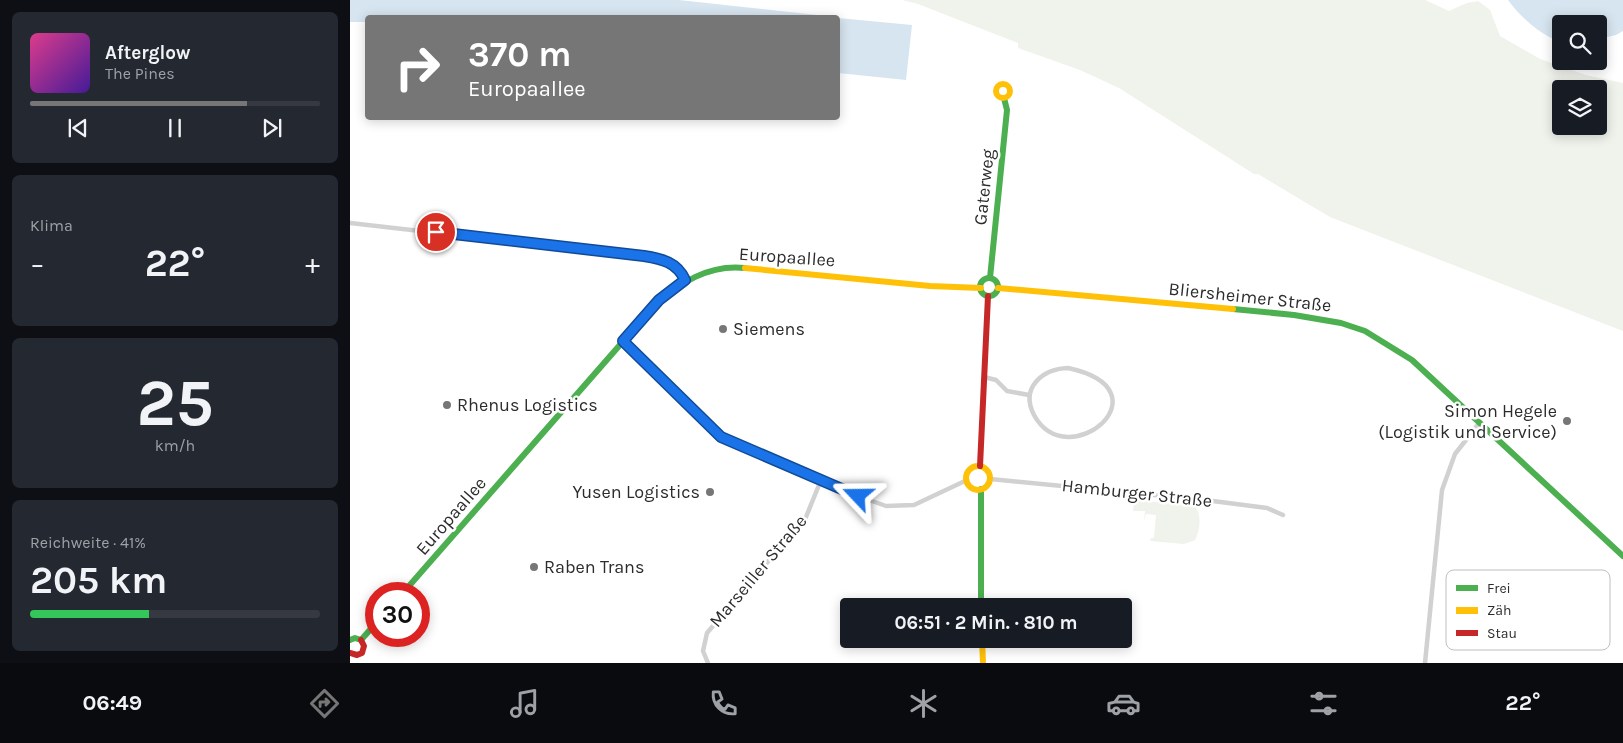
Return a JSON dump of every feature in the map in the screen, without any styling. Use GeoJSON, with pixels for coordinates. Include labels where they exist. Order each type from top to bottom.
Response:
{"type":"FeatureCollection","features":[{"type":"Feature","properties":{"kind":"main road","name":"Gaterweg"},"geometry":{"type":"LineString","coordinates":[[990,278],[1007,110],[1004,98]]}},
{"type":"Feature","properties":{"kind":"main road","name":"Europaallee"},"geometry":{"type":"LineString","coordinates":[[412,582],[659,300],[685,280],[710,271],[736,267],[930,286],[981,288]]}},
{"type":"Feature","properties":{"kind":"main road"},"geometry":{"type":"LineString","coordinates":[[980,466],[988,296],[981,288],[982,282],[990,278],[996,280],[998,288],[994,294],[988,296]]}},
{"type":"Feature","properties":{"kind":"main road","name":"Bliersheimer Straße"},"geometry":{"type":"LineString","coordinates":[[998,288],[1245,310],[1341,323],[1365,332],[1412,360],[1623,556]]}},
{"type":"Feature","properties":{"kind":"main road"},"geometry":{"type":"LineString","coordinates":[[980,466],[988,470],[990,479],[988,484],[981,489],[972,488],[966,480],[969,470],[980,466]]}},
{"type":"Feature","properties":{"kind":"main road"},"geometry":{"type":"LineString","coordinates":[[981,489],[981,598]]}},
{"type":"Feature","properties":{"kind":"main road"},"geometry":{"type":"LineString","coordinates":[[361,640],[365,635]]}},
{"type":"Feature","properties":{"kind":"main road"},"geometry":{"type":"LineString","coordinates":[[350,640],[355,638],[361,640],[364,646],[362,653],[355,655],[350,653]]}},
{"type":"Feature","properties":{"kind":"main road"},"geometry":{"type":"LineString","coordinates":[[982,648],[983,663]]}},
{"type":"Feature","properties":{"kind":"street"},"geometry":{"type":"LineString","coordinates":[[350,224],[657,258],[669,262],[677,268],[685,280]]}},
{"type":"Feature","properties":{"kind":"street"},"geometry":{"type":"LineString","coordinates":[[623,341],[721,437],[869,500],[895,507],[914,505],[966,480]]}},
{"type":"Feature","properties":{"kind":"street"},"geometry":{"type":"LineString","coordinates":[[1058,368],[1068,368],[1080,371],[1102,383],[1111,396],[1112,412],[1108,420],[1086,434],[1073,436],[1056,434],[1045,429],[1038,421],[1029,395],[1034,382],[1041,376],[1058,368]]}},
{"type":"Feature","properties":{"kind":"street"},"geometry":{"type":"LineString","coordinates":[[984,377],[996,380],[1007,391],[1029,395]]}},
{"type":"Feature","properties":{"kind":"street"},"geometry":{"type":"LineString","coordinates":[[1425,663],[1442,490],[1455,454],[1480,422]]}},
{"type":"Feature","properties":{"kind":"street","name":"Hamburger Straße"},"geometry":{"type":"LineString","coordinates":[[990,479],[1223,502],[1267,508],[1282,515]]}},
{"type":"Feature","properties":{"kind":"street","name":"Marseiller Straße"},"geometry":{"type":"LineString","coordinates":[[708,663],[703,651],[707,633],[806,517],[821,480]]}},
{"type":"Feature","properties":{"kind":"shaded area"},"geometry":{"type":"Polygon","coordinates":[[[350,0],[679,0],[818,15],[365,15],[365,22],[350,22],[350,0]]]}},
{"type":"Feature","properties":{"kind":"shaded area"},"geometry":{"type":"Polygon","coordinates":[[[902,0],[1425,0],[1449,11],[1467,3],[1478,1],[1490,10],[1500,36],[1540,59],[1552,63],[1552,70],[1572,70],[1623,83],[1623,331],[1330,217],[1258,174],[1254,174],[1119,88],[1080,70],[1018,48],[1018,43],[918,4],[902,0]]]}},
{"type":"Feature","properties":{"kind":"shaded area"},"geometry":{"type":"Polygon","coordinates":[[[1508,0],[1623,0],[1623,31],[1607,37],[1607,15],[1552,15],[1552,38],[1531,25],[1508,0]]]}},
{"type":"Feature","properties":{"kind":"shaded area"},"geometry":{"type":"Polygon","coordinates":[[[840,18],[912,25],[906,80],[840,73],[840,18]]]}},
{"type":"Feature","properties":{"kind":"shaded area"},"geometry":{"type":"Polygon","coordinates":[[[1134,500],[1195,506],[1199,514],[1200,523],[1195,540],[1184,544],[1150,541],[1151,538],[1154,538],[1156,515],[1146,514],[1144,521],[1145,511],[1133,511],[1134,500]]]}},
{"type":"Feature","properties":{"kind":"traffic: fast"},"geometry":{"type":"LineString","coordinates":[[990,278],[1007,110],[1004,98]]}},
{"type":"Feature","properties":{"kind":"traffic: fast"},"geometry":{"type":"LineString","coordinates":[[412,582],[654,306],[674,290],[695,277],[719,269],[745,268]]}},
{"type":"Feature","properties":{"kind":"traffic: fast"},"geometry":{"type":"LineString","coordinates":[[989,278],[995,281],[998,287],[995,293],[989,296],[983,293],[980,287],[983,281],[989,278]]}},
{"type":"Feature","properties":{"kind":"traffic: fast"},"geometry":{"type":"LineString","coordinates":[[1233,309],[1294,315],[1341,323],[1365,331],[1412,360],[1623,556]]}},
{"type":"Feature","properties":{"kind":"traffic: fast"},"geometry":{"type":"LineString","coordinates":[[981,489],[981,598]]}},
{"type":"Feature","properties":{"kind":"traffic: fast"},"geometry":{"type":"LineString","coordinates":[[361,640],[365,635]]}},
{"type":"Feature","properties":{"kind":"traffic: fast"},"geometry":{"type":"LineString","coordinates":[[350,640],[355,638],[361,640]]}},
{"type":"Feature","properties":{"kind":"traffic: slow"},"geometry":{"type":"LineString","coordinates":[[1000,84],[1006,84],[1010,91],[1006,98],[1000,98],[996,94],[996,88],[1000,84]]}},
{"type":"Feature","properties":{"kind":"traffic: slow"},"geometry":{"type":"LineString","coordinates":[[745,268],[930,286],[981,288]]}},
{"type":"Feature","properties":{"kind":"traffic: slow"},"geometry":{"type":"LineString","coordinates":[[998,288],[1233,309]]}},
{"type":"Feature","properties":{"kind":"traffic: slow"},"geometry":{"type":"LineString","coordinates":[[978,466],[983,467],[989,473],[990,478],[989,483],[983,489],[978,490],[973,489],[967,483],[966,478],[967,473],[973,467],[978,466]]}},
{"type":"Feature","properties":{"kind":"traffic: slow"},"geometry":{"type":"LineString","coordinates":[[982,648],[983,663]]}},
{"type":"Feature","properties":{"kind":"traffic: jam"},"geometry":{"type":"LineString","coordinates":[[980,466],[988,296]]}},
{"type":"Feature","properties":{"kind":"traffic: jam"},"geometry":{"type":"LineString","coordinates":[[350,653],[357,655],[362,653],[364,646],[361,640]]}},
{"type":"Feature","properties":{"kind":"place","name":"Siemens"},"geometry":{"type":"Point","coordinates":[723,329]}},
{"type":"Feature","properties":{"kind":"place","name":"Rhenus Logistics"},"geometry":{"type":"Point","coordinates":[447,405]}},
{"type":"Feature","properties":{"kind":"place","name":"Simon Hegele (Logistik und Service)"},"geometry":{"type":"Point","coordinates":[1567,421]}},
{"type":"Feature","properties":{"kind":"place","name":"Yusen Logistics"},"geometry":{"type":"Point","coordinates":[710,492]}},
{"type":"Feature","properties":{"kind":"place","name":"Raben Trans"},"geometry":{"type":"Point","coordinates":[534,567]}},
{"type":"Feature","properties":{"kind":"route"},"geometry":{"type":"LineString","coordinates":[[436,232],[644,256],[669,262],[677,268],[685,280],[659,300],[623,341],[721,437],[731,443],[858,496]]}}]}
